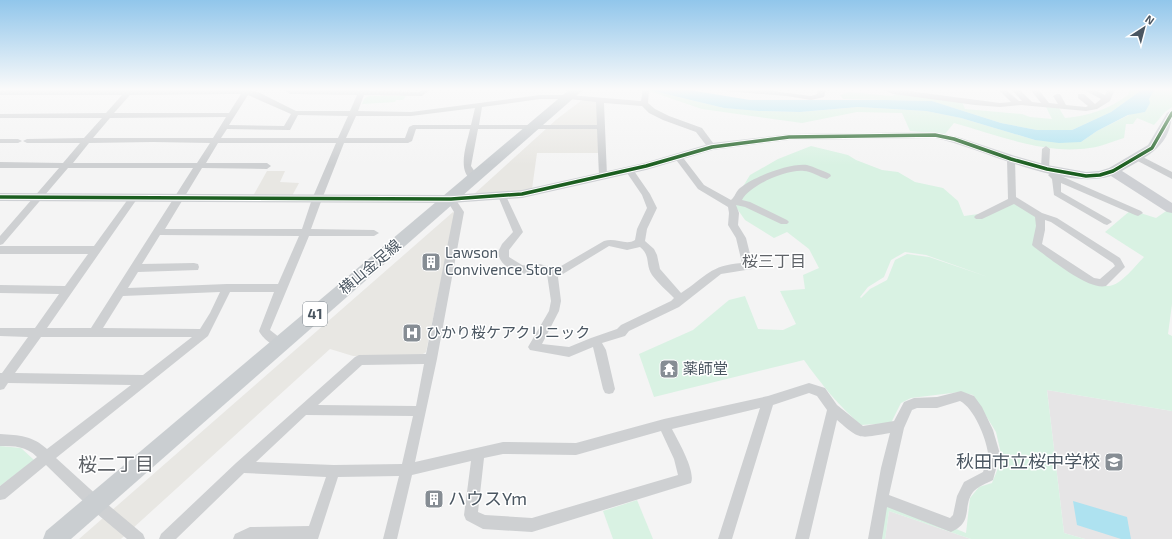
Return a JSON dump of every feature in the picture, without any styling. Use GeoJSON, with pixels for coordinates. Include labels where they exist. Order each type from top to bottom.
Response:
{"type":"FeatureCollection","features":[{"type":"Feature","properties":{"kind":"main road","name":"横山金足線"},"geometry":{"type":"LineString","coordinates":[[54,539],[280,344],[476,178],[548,114]]}},
{"type":"Feature","properties":{"kind":"street"},"geometry":{"type":"LineString","coordinates":[[224,127],[287,128],[294,114]]}},
{"type":"Feature","properties":{"kind":"street"},"geometry":{"type":"LineString","coordinates":[[280,344],[264,331],[353,114]]}},
{"type":"Feature","properties":{"kind":"street"},"geometry":{"type":"LineString","coordinates":[[476,178],[470,173],[467,166],[477,114]]}},
{"type":"Feature","properties":{"kind":"street"},"geometry":{"type":"LineString","coordinates":[[601,114],[603,176]]}},
{"type":"Feature","properties":{"kind":"street"},"geometry":{"type":"LineString","coordinates":[[658,114],[699,130],[712,147]]}},
{"type":"Feature","properties":{"kind":"street"},"geometry":{"type":"LineString","coordinates":[[0,197],[451,199],[502,196],[566,185],[629,170],[712,147],[789,137],[837,135],[893,136],[924,134],[949,138],[1046,169],[1086,176],[1100,175],[1113,171],[1152,148],[1171,114]]}},
{"type":"Feature","properties":{"kind":"street"},"geometry":{"type":"LineString","coordinates":[[0,116],[232,115]]}},
{"type":"Feature","properties":{"kind":"street"},"geometry":{"type":"LineString","coordinates":[[95,331],[232,115]]}},
{"type":"Feature","properties":{"kind":"street"},"geometry":{"type":"LineString","coordinates":[[0,242],[108,116]]}},
{"type":"Feature","properties":{"kind":"street"},"geometry":{"type":"LineString","coordinates":[[0,141],[408,140],[413,127],[601,126]]}},
{"type":"Feature","properties":{"kind":"street"},"geometry":{"type":"LineString","coordinates":[[1046,149],[1046,169],[1056,178],[1138,212]]}},
{"type":"Feature","properties":{"kind":"street"},"geometry":{"type":"LineString","coordinates":[[678,157],[701,187],[733,203],[747,204],[784,222]]}},
{"type":"Feature","properties":{"kind":"street"},"geometry":{"type":"LineString","coordinates":[[1137,157],[1172,176]]}},
{"type":"Feature","properties":{"kind":"street"},"geometry":{"type":"LineString","coordinates":[[1011,159],[1012,198],[1014,200],[1039,215],[1054,220],[1117,261],[1120,267],[1102,283],[1091,281],[1037,245],[1042,227],[1039,215]]}},
{"type":"Feature","properties":{"kind":"street"},"geometry":{"type":"LineString","coordinates":[[0,166],[267,166]]}},
{"type":"Feature","properties":{"kind":"street"},"geometry":{"type":"LineString","coordinates":[[552,272],[556,301],[554,311],[534,347],[569,352],[595,341],[621,334],[625,328],[675,304],[680,298],[701,286],[710,276],[718,271],[727,268],[748,266],[741,238],[733,225],[733,203],[742,191],[768,176],[793,168],[806,168],[827,176]]}},
{"type":"Feature","properties":{"kind":"street"},"geometry":{"type":"LineString","coordinates":[[629,170],[646,194],[652,208],[642,227],[640,242]]}},
{"type":"Feature","properties":{"kind":"street"},"geometry":{"type":"LineString","coordinates":[[1113,171],[1172,209]]}},
{"type":"Feature","properties":{"kind":"street"},"geometry":{"type":"LineString","coordinates":[[1056,178],[1057,193],[1107,222]]}},
{"type":"Feature","properties":{"kind":"street"},"geometry":{"type":"LineString","coordinates":[[502,196],[518,232],[503,250],[503,255],[506,260],[513,266],[529,270],[541,268],[557,273],[608,243],[613,242],[628,248],[633,247],[640,242]]}},
{"type":"Feature","properties":{"kind":"street"},"geometry":{"type":"LineString","coordinates":[[2,380],[134,197]]}},
{"type":"Feature","properties":{"kind":"street"},"geometry":{"type":"LineString","coordinates":[[390,539],[408,470],[459,212],[451,199]]}},
{"type":"Feature","properties":{"kind":"street"},"geometry":{"type":"LineString","coordinates":[[979,218],[1014,200]]}},
{"type":"Feature","properties":{"kind":"street"},"geometry":{"type":"LineString","coordinates":[[158,232],[305,234],[374,233]]}},
{"type":"Feature","properties":{"kind":"street"},"geometry":{"type":"LineString","coordinates":[[640,242],[649,248],[653,254],[655,271],[680,298]]}},
{"type":"Feature","properties":{"kind":"street"},"geometry":{"type":"LineString","coordinates":[[0,250],[96,250]]}},
{"type":"Feature","properties":{"kind":"street"},"geometry":{"type":"LineString","coordinates":[[135,268],[194,267]]}},
{"type":"Feature","properties":{"kind":"street"},"geometry":{"type":"LineString","coordinates":[[121,292],[227,288],[281,288]]}},
{"type":"Feature","properties":{"kind":"street"},"geometry":{"type":"LineString","coordinates":[[0,494],[204,333],[227,288]]}},
{"type":"Feature","properties":{"kind":"street"},"geometry":{"type":"LineString","coordinates":[[0,289],[68,290]]}},
{"type":"Feature","properties":{"kind":"street"},"geometry":{"type":"LineString","coordinates":[[0,332],[95,331],[204,333]]}},
{"type":"Feature","properties":{"kind":"street"},"geometry":{"type":"LineString","coordinates":[[595,341],[600,350],[609,389]]}},
{"type":"Feature","properties":{"kind":"street"},"geometry":{"type":"LineString","coordinates":[[166,539],[241,467],[359,360],[431,359]]}},
{"type":"Feature","properties":{"kind":"street"},"geometry":{"type":"LineString","coordinates":[[2,380],[146,380]]}},
{"type":"Feature","properties":{"kind":"street"},"geometry":{"type":"LineString","coordinates":[[241,467],[334,471],[408,470],[503,448],[576,449],[664,425],[768,402],[809,388],[821,392],[833,409],[857,430],[863,432],[897,426]]}},
{"type":"Feature","properties":{"kind":"street"},"geometry":{"type":"LineString","coordinates":[[875,539],[882,499],[897,426],[907,407],[915,402],[935,403],[961,396],[970,400],[986,424],[994,454],[994,461],[988,476],[969,486],[964,496],[959,519],[951,524],[882,499]]}},
{"type":"Feature","properties":{"kind":"street"},"geometry":{"type":"LineString","coordinates":[[725,539],[768,402]]}},
{"type":"Feature","properties":{"kind":"street"},"geometry":{"type":"LineString","coordinates":[[802,539],[833,409]]}},
{"type":"Feature","properties":{"kind":"street"},"geometry":{"type":"LineString","coordinates":[[305,410],[420,411]]}},
{"type":"Feature","properties":{"kind":"street"},"geometry":{"type":"LineString","coordinates":[[478,454],[471,515],[483,522],[532,525],[686,479],[680,458],[664,425]]}},
{"type":"Feature","properties":{"kind":"street"},"geometry":{"type":"LineString","coordinates":[[0,440],[24,441],[36,448],[95,503],[138,539]]}},
{"type":"Feature","properties":{"kind":"street"},"geometry":{"type":"LineString","coordinates":[[240,539],[250,534],[312,536],[334,471]]}},
{"type":"Feature","properties":{"kind":"shaded area"},"geometry":{"type":"Polygon","coordinates":[[[563,114],[597,114],[599,153],[537,153],[532,189],[473,195],[563,114]]]}},
{"type":"Feature","properties":{"kind":"shaded area"},"geometry":{"type":"Polygon","coordinates":[[[267,171],[285,171],[280,182],[299,183],[292,196],[253,196],[267,171]]]}},
{"type":"Feature","properties":{"kind":"shaded area"},"geometry":{"type":"Polygon","coordinates":[[[453,212],[455,213],[426,352],[420,356],[353,356],[330,349],[121,539],[79,539],[453,212]]]}},
{"type":"Feature","properties":{"kind":"shaded area","name":"秋田市立桜中学校"},"geometry":{"type":"Polygon","coordinates":[[[1047,390],[1172,411],[1172,539],[1085,539],[1064,533],[1047,390]]]}},
{"type":"Feature","properties":{"kind":"shaded area"},"geometry":{"type":"Polygon","coordinates":[[[889,511],[971,539],[885,539],[889,511]]]}},
{"type":"Feature","properties":{"kind":"green space"},"geometry":{"type":"Polygon","coordinates":[[[739,114],[846,114],[802,123],[739,114]]]}},
{"type":"Feature","properties":{"kind":"green space"},"geometry":{"type":"Polygon","coordinates":[[[903,114],[942,114],[961,118],[1035,140],[1081,142],[1097,131],[1131,114],[1163,114],[1154,125],[1137,118],[1133,124],[1126,124],[1124,138],[1089,148],[1055,149],[1021,143],[954,123],[945,134],[910,131],[903,114]]]}},
{"type":"Feature","properties":{"kind":"green space"},"geometry":{"type":"Polygon","coordinates":[[[973,114],[1022,114],[1030,117],[1052,119],[1050,114],[1063,114],[1065,118],[1088,114],[1106,114],[1072,130],[1037,130],[1001,123],[973,114]]]}},
{"type":"Feature","properties":{"kind":"green space"},"geometry":{"type":"Polygon","coordinates":[[[811,146],[848,155],[856,160],[882,170],[898,172],[915,182],[943,188],[958,201],[964,216],[986,213],[1009,201],[1031,212],[1040,223],[1035,247],[1080,277],[1100,285],[1114,285],[1128,274],[1144,257],[1105,232],[1131,210],[1156,218],[1172,207],[1172,304],[1168,334],[1172,336],[1172,411],[1047,390],[1064,533],[1085,539],[971,539],[889,511],[885,539],[874,539],[882,499],[966,533],[970,498],[979,487],[992,483],[1002,458],[996,432],[973,395],[960,392],[911,398],[901,403],[891,423],[861,425],[845,410],[817,378],[804,360],[654,397],[639,354],[693,330],[729,300],[745,296],[758,329],[783,330],[796,324],[780,291],[805,289],[803,275],[819,268],[809,249],[787,232],[774,238],[745,220],[733,203],[750,175],[778,159],[811,146]],[[905,252],[891,260],[884,277],[868,287],[860,297],[861,298],[870,289],[887,280],[895,260],[907,254],[929,257],[988,277],[926,255],[905,252]]]}},
{"type":"Feature","properties":{"kind":"green space"},"geometry":{"type":"Polygon","coordinates":[[[0,446],[21,448],[34,460],[0,486],[0,446]]]}},
{"type":"Feature","properties":{"kind":"green space"},"geometry":{"type":"Polygon","coordinates":[[[637,500],[653,539],[613,539],[603,511],[637,500]]]}},
{"type":"Feature","properties":{"kind":"water"},"geometry":{"type":"Polygon","coordinates":[[[942,114],[973,114],[1001,123],[1037,130],[1072,130],[1106,114],[1133,114],[1128,115],[1097,131],[1081,142],[1059,143],[1035,140],[961,118],[942,114]]]}},
{"type":"Feature","properties":{"kind":"water"},"geometry":{"type":"Polygon","coordinates":[[[1073,501],[1127,517],[1131,539],[1121,539],[1077,525],[1073,501]]]}},
{"type":"Feature","properties":{"kind":"cycle path"},"geometry":{"type":"LineString","coordinates":[[0,197],[451,199],[522,194],[646,166],[712,147],[789,137],[935,135],[954,139],[1011,159],[1047,169],[1086,176],[1100,175],[1113,171],[1152,148],[1158,140],[1171,114]]}},
{"type":"Feature","properties":{"kind":"place","name":"Lawson Convivence Store"},"geometry":{"type":"Point","coordinates":[431,262]}},
{"type":"Feature","properties":{"kind":"place","name":"ひかり桜ケアクリニック"},"geometry":{"type":"Point","coordinates":[412,333]}},
{"type":"Feature","properties":{"kind":"place","name":"薬師堂"},"geometry":{"type":"Point","coordinates":[669,369]}},
{"type":"Feature","properties":{"kind":"place","name":"秋田市立桜中学校"},"geometry":{"type":"Point","coordinates":[1114,462]}},
{"type":"Feature","properties":{"kind":"place","name":"ハウスYm"},"geometry":{"type":"Point","coordinates":[434,499]}},
{"type":"Feature","properties":{"kind":"district","name":"桜三丁目"},"geometry":{"type":"Point","coordinates":[774,261]}},
{"type":"Feature","properties":{"kind":"district","name":"桜二丁目"},"geometry":{"type":"Point","coordinates":[116,464]}}]}
